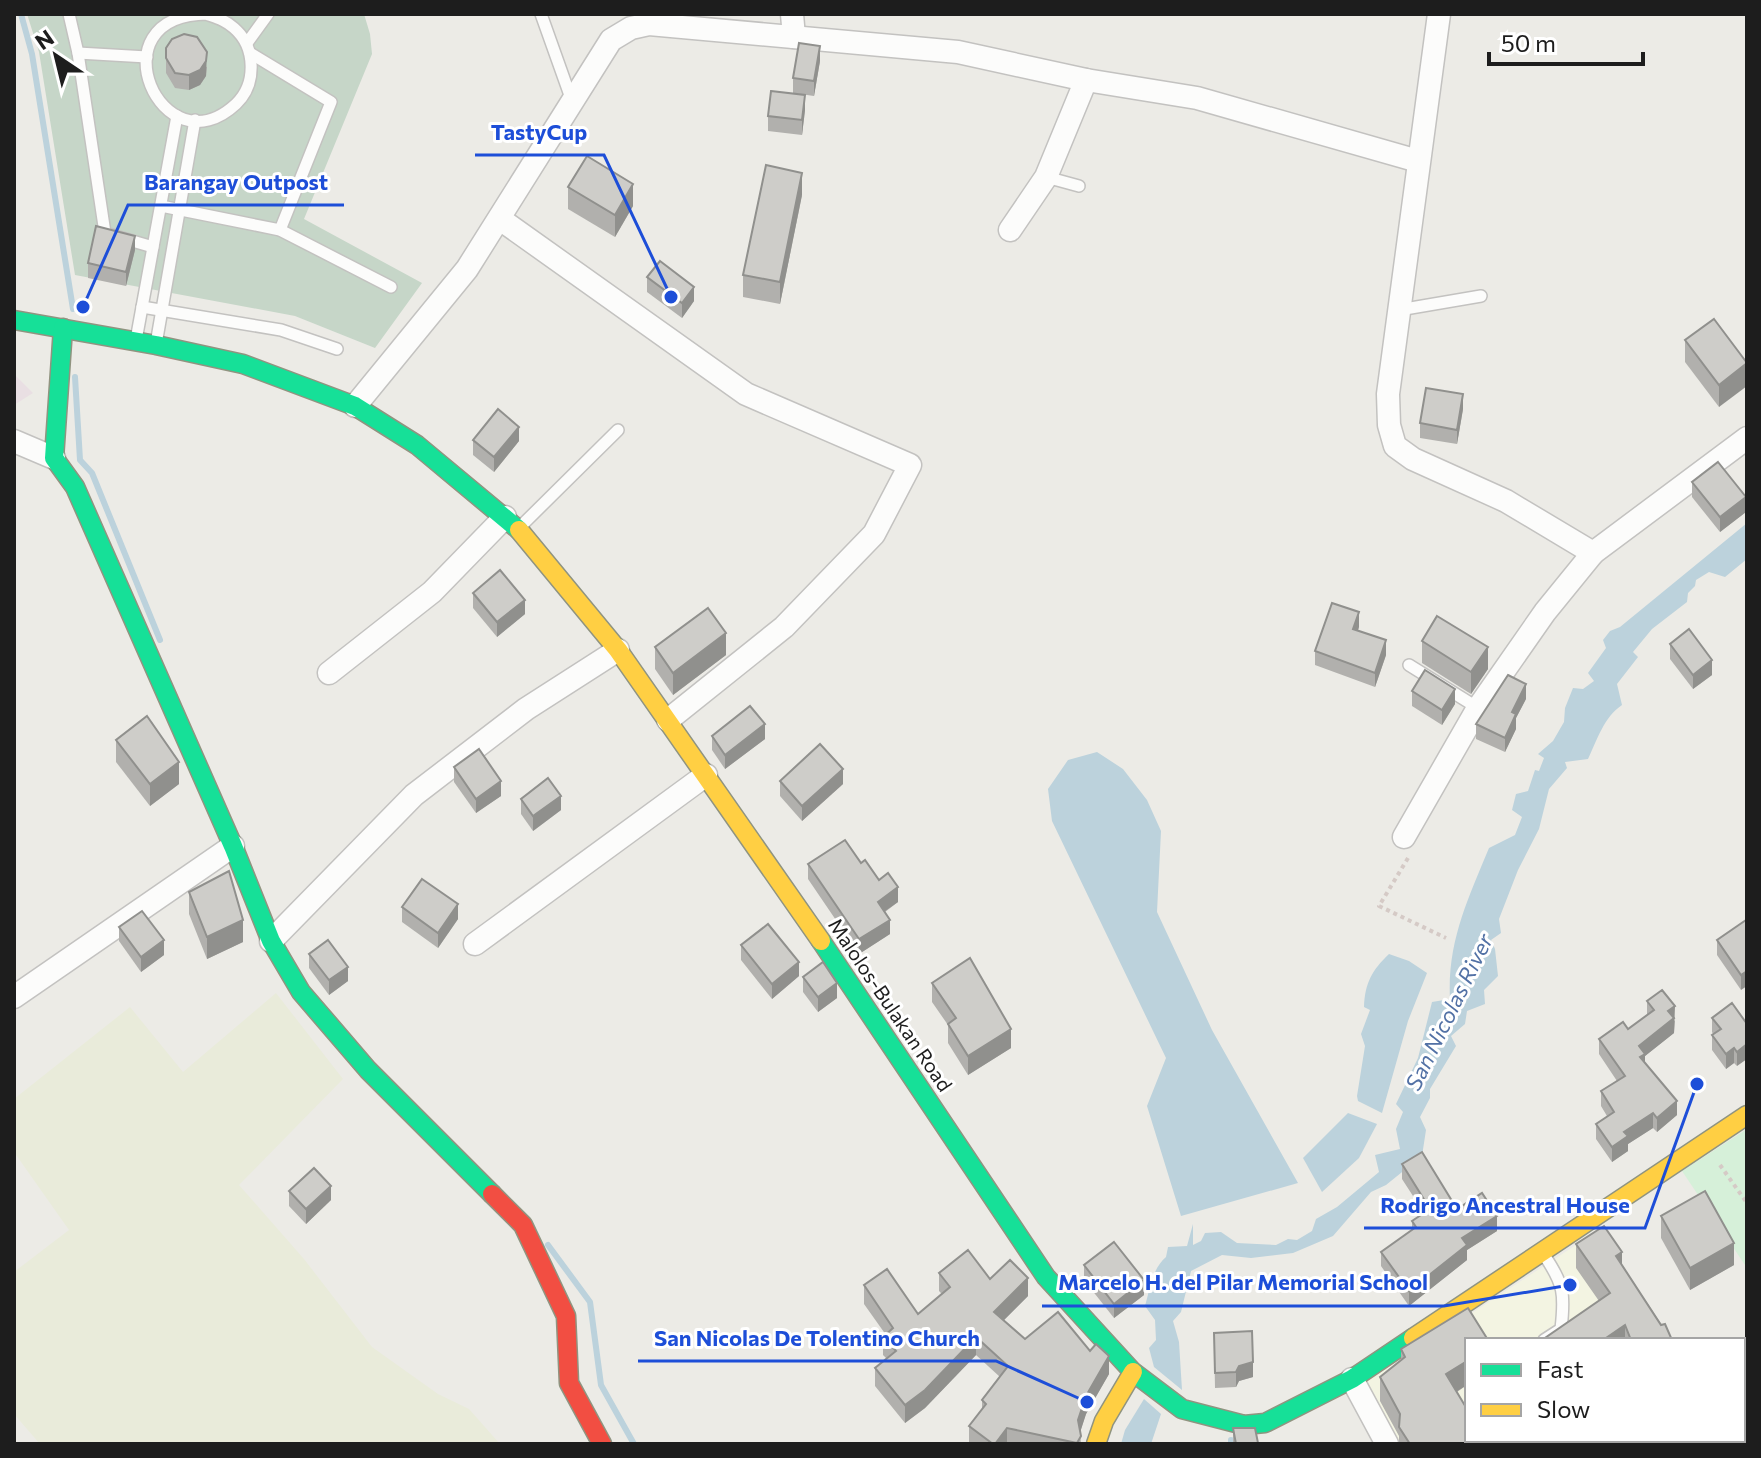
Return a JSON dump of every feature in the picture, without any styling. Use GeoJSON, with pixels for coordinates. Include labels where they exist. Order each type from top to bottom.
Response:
{"type":"FeatureCollection","features":[{"type":"Feature","properties":{"kind":"main road","name":"Malolos-Bulakan Road"},"geometry":{"type":"LineString","coordinates":[[14,320],[243,364],[355,406],[417,445],[512,523],[618,650],[668,720],[886,1035],[988,1194],[1046,1277],[1139,1377],[1182,1409],[1244,1425],[1265,1423],[1352,1379],[1747,1115]]}},
{"type":"Feature","properties":{"kind":"main road"},"geometry":{"type":"LineString","coordinates":[[63,328],[54,458],[75,487],[233,846],[271,941],[301,992],[368,1070],[523,1225],[566,1316],[569,1383],[602,1444]]}},
{"type":"Feature","properties":{"kind":"main road"},"geometry":{"type":"LineString","coordinates":[[1096,1444],[1104,1421],[1139,1377]]}},
{"type":"Feature","properties":{"kind":"street"},"geometry":{"type":"LineString","coordinates":[[1439,14],[1398,310],[1388,394],[1389,425],[1395,446],[1413,459],[1506,501],[1593,553]]}},
{"type":"Feature","properties":{"kind":"street"},"geometry":{"type":"LineString","coordinates":[[355,406],[467,269],[611,40],[631,28],[704,21],[793,25],[958,52],[1086,80],[1197,98],[1418,161]]}},
{"type":"Feature","properties":{"kind":"street"},"geometry":{"type":"LineString","coordinates":[[1010,230],[1046,177],[1086,80]]}},
{"type":"Feature","properties":{"kind":"street"},"geometry":{"type":"LineString","coordinates":[[500,219],[746,394],[910,465],[874,534],[784,627],[668,720]]}},
{"type":"Feature","properties":{"kind":"street"},"geometry":{"type":"LineString","coordinates":[[1404,837],[1478,708],[1545,612],[1593,553],[1747,438]]}},
{"type":"Feature","properties":{"kind":"street"},"geometry":{"type":"LineString","coordinates":[[14,441],[54,458]]}},
{"type":"Feature","properties":{"kind":"street"},"geometry":{"type":"LineString","coordinates":[[329,673],[432,592],[512,523]]}},
{"type":"Feature","properties":{"kind":"street"},"geometry":{"type":"LineString","coordinates":[[271,941],[414,795],[526,709],[618,650]]}},
{"type":"Feature","properties":{"kind":"street"},"geometry":{"type":"LineString","coordinates":[[475,944],[706,775]]}},
{"type":"Feature","properties":{"kind":"street"},"geometry":{"type":"LineString","coordinates":[[14,997],[233,846]]}},
{"type":"Feature","properties":{"kind":"street"},"geometry":{"type":"LineString","coordinates":[[1352,1379],[1387,1444]]}},
{"type":"Feature","properties":{"kind":"lane"},"geometry":{"type":"LineString","coordinates":[[69,14],[78,53],[105,233],[153,247]]}},
{"type":"Feature","properties":{"kind":"lane"},"geometry":{"type":"LineString","coordinates":[[268,14],[248,48],[252,70],[248,86],[240,101],[227,112],[212,119],[195,120],[177,116],[162,106],[151,92],[146,75],[152,41],[162,29],[175,19],[207,14],[230,25],[248,48],[331,102],[280,230]]}},
{"type":"Feature","properties":{"kind":"lane"},"geometry":{"type":"LineString","coordinates":[[541,14],[572,101]]}},
{"type":"Feature","properties":{"kind":"lane"},"geometry":{"type":"LineString","coordinates":[[78,53],[147,57]]}},
{"type":"Feature","properties":{"kind":"lane"},"geometry":{"type":"LineString","coordinates":[[136,341],[177,116]]}},
{"type":"Feature","properties":{"kind":"lane"},"geometry":{"type":"LineString","coordinates":[[156,345],[195,120]]}},
{"type":"Feature","properties":{"kind":"lane"},"geometry":{"type":"LineString","coordinates":[[1046,177],[1079,186]]}},
{"type":"Feature","properties":{"kind":"lane"},"geometry":{"type":"LineString","coordinates":[[161,206],[280,230],[391,287]]}},
{"type":"Feature","properties":{"kind":"lane"},"geometry":{"type":"LineString","coordinates":[[1398,310],[1481,296]]}},
{"type":"Feature","properties":{"kind":"lane"},"geometry":{"type":"LineString","coordinates":[[142,307],[281,330],[337,349]]}},
{"type":"Feature","properties":{"kind":"lane"},"geometry":{"type":"LineString","coordinates":[[512,523],[618,430]]}},
{"type":"Feature","properties":{"kind":"lane"},"geometry":{"type":"LineString","coordinates":[[1409,665],[1478,708]]}},
{"type":"Feature","properties":{"kind":"lane"},"geometry":{"type":"LineString","coordinates":[[1542,1252],[1558,1276],[1564,1296],[1561,1329],[1547,1338]]}},
{"type":"Feature","properties":{"kind":"path"},"geometry":{"type":"LineString","coordinates":[[1404,837],[1417,843],[1379,906],[1446,938]]}},
{"type":"Feature","properties":{"kind":"path"},"geometry":{"type":"LineString","coordinates":[[1705,1143],[1747,1203]]}},
{"type":"Feature","properties":{"kind":"shaded area"},"geometry":{"type":"Polygon","coordinates":[[[27,14],[364,14],[372,54],[304,219],[422,283],[375,348],[295,316],[75,275],[39,52],[27,14]]]}},
{"type":"Feature","properties":{"kind":"shaded area"},"geometry":{"type":"Polygon","coordinates":[[[14,374],[33,393],[14,405],[14,374]]]}},
{"type":"Feature","properties":{"kind":"shaded area"},"geometry":{"type":"Polygon","coordinates":[[[276,993],[343,1079],[239,1185],[304,1259],[372,1347],[438,1394],[469,1409],[500,1444],[40,1444],[14,1414],[14,1272],[69,1230],[14,1152],[14,1099],[130,1007],[183,1072],[276,993]]]}},
{"type":"Feature","properties":{"kind":"shaded area"},"geometry":{"type":"Polygon","coordinates":[[[1747,1129],[1747,1268],[1682,1171],[1747,1129]]]}},
{"type":"Feature","properties":{"kind":"shaded area"},"geometry":{"type":"Polygon","coordinates":[[[1599,1230],[1652,1338],[1465,1338],[1465,1442],[1705,1444],[1387,1444],[1357,1388],[1599,1230]]]}},
{"type":"Feature","properties":{"kind":"water","name":"San Nicolas River"},"geometry":{"type":"Polygon","coordinates":[[[1747,523],[1747,559],[1725,577],[1709,572],[1696,580],[1688,593],[1687,602],[1652,629],[1633,652],[1638,657],[1617,684],[1622,705],[1606,722],[1588,759],[1565,762],[1567,768],[1549,789],[1539,829],[1518,870],[1499,919],[1501,933],[1491,940],[1498,976],[1484,990],[1485,1004],[1467,1011],[1465,1024],[1451,1036],[1456,1046],[1430,1089],[1430,1098],[1420,1117],[1426,1130],[1422,1156],[1386,1185],[1371,1192],[1333,1236],[1293,1253],[1251,1258],[1222,1255],[1191,1271],[1181,1312],[1173,1321],[1179,1342],[1182,1390],[1154,1367],[1149,1348],[1156,1340],[1155,1320],[1145,1306],[1155,1273],[1166,1257],[1168,1247],[1187,1246],[1193,1224],[1193,1245],[1201,1241],[1205,1233],[1221,1232],[1237,1243],[1276,1245],[1288,1239],[1297,1240],[1312,1231],[1316,1219],[1337,1207],[1379,1172],[1375,1155],[1400,1149],[1396,1129],[1403,1112],[1396,1104],[1418,1058],[1432,1002],[1450,999],[1455,940],[1467,903],[1489,848],[1515,835],[1522,817],[1512,810],[1516,794],[1528,791],[1535,770],[1539,771],[1544,758],[1538,754],[1553,741],[1564,722],[1565,708],[1573,688],[1583,689],[1594,681],[1588,673],[1606,648],[1603,640],[1610,631],[1620,627],[1747,523]]]}},
{"type":"Feature","properties":{"kind":"water"},"geometry":{"type":"Polygon","coordinates":[[[1097,752],[1123,769],[1147,800],[1161,831],[1157,912],[1212,1030],[1298,1183],[1181,1216],[1147,1106],[1166,1058],[1052,821],[1048,789],[1068,760],[1097,752]]]}},
{"type":"Feature","properties":{"kind":"water"},"geometry":{"type":"Polygon","coordinates":[[[1389,954],[1409,961],[1427,973],[1408,1021],[1382,1113],[1358,1101],[1357,1096],[1365,1046],[1361,1034],[1370,1010],[1364,1007],[1366,991],[1374,971],[1389,954]]]}},
{"type":"Feature","properties":{"kind":"water"},"geometry":{"type":"Polygon","coordinates":[[[1348,1113],[1377,1124],[1359,1158],[1322,1192],[1303,1158],[1348,1113]]]}},
{"type":"Feature","properties":{"kind":"water"},"geometry":{"type":"Polygon","coordinates":[[[1144,1399],[1161,1414],[1151,1444],[1121,1444],[1125,1430],[1144,1399]]]}},
{"type":"Feature","properties":{"kind":"building"},"geometry":{"type":"Polygon","coordinates":[[[184,34],[197,37],[207,52],[200,70],[189,75],[175,73],[166,58],[166,48],[172,39],[184,34]]]}},
{"type":"Feature","properties":{"kind":"building"},"geometry":{"type":"Polygon","coordinates":[[[799,43],[820,46],[814,81],[793,78],[799,43]]]}},
{"type":"Feature","properties":{"kind":"building"},"geometry":{"type":"Polygon","coordinates":[[[771,91],[805,95],[802,120],[768,116],[771,91]]]}},
{"type":"Feature","properties":{"kind":"building"},"geometry":{"type":"Polygon","coordinates":[[[587,156],[633,184],[615,215],[568,187],[587,156]]]}},
{"type":"Feature","properties":{"kind":"building"},"geometry":{"type":"Polygon","coordinates":[[[766,165],[802,173],[780,282],[743,275],[766,165]]]}},
{"type":"Feature","properties":{"kind":"building"},"geometry":{"type":"Polygon","coordinates":[[[96,226],[135,236],[126,272],[88,263],[96,226]]]}},
{"type":"Feature","properties":{"kind":"building"},"geometry":{"type":"Polygon","coordinates":[[[660,261],[694,287],[682,303],[647,277],[660,261]]]}},
{"type":"Feature","properties":{"kind":"building"},"geometry":{"type":"Polygon","coordinates":[[[1714,319],[1747,363],[1719,385],[1685,340],[1714,319]]]}},
{"type":"Feature","properties":{"kind":"building"},"geometry":{"type":"Polygon","coordinates":[[[1426,388],[1463,394],[1457,430],[1420,423],[1426,388]]]}},
{"type":"Feature","properties":{"kind":"building"},"geometry":{"type":"Polygon","coordinates":[[[498,409],[519,427],[494,457],[473,440],[498,409]]]}},
{"type":"Feature","properties":{"kind":"building"},"geometry":{"type":"Polygon","coordinates":[[[1718,462],[1746,497],[1720,517],[1692,482],[1718,462]]]}},
{"type":"Feature","properties":{"kind":"building"},"geometry":{"type":"Polygon","coordinates":[[[500,570],[525,600],[497,622],[473,593],[500,570]]]}},
{"type":"Feature","properties":{"kind":"building"},"geometry":{"type":"Polygon","coordinates":[[[1332,603],[1359,612],[1353,629],[1386,640],[1375,673],[1315,651],[1332,603]]]}},
{"type":"Feature","properties":{"kind":"building"},"geometry":{"type":"Polygon","coordinates":[[[708,608],[726,633],[673,673],[655,647],[708,608]]]}},
{"type":"Feature","properties":{"kind":"building"},"geometry":{"type":"Polygon","coordinates":[[[1437,616],[1488,647],[1471,672],[1422,641],[1437,616]]]}},
{"type":"Feature","properties":{"kind":"building"},"geometry":{"type":"Polygon","coordinates":[[[1689,629],[1712,660],[1693,675],[1670,644],[1689,629]]]}},
{"type":"Feature","properties":{"kind":"building"},"geometry":{"type":"Polygon","coordinates":[[[1425,670],[1455,689],[1442,710],[1412,691],[1425,670]]]}},
{"type":"Feature","properties":{"kind":"building"},"geometry":{"type":"Polygon","coordinates":[[[1508,675],[1526,684],[1512,712],[1516,714],[1505,738],[1476,724],[1508,675]]]}},
{"type":"Feature","properties":{"kind":"building"},"geometry":{"type":"Polygon","coordinates":[[[750,706],[765,724],[725,755],[712,736],[750,706]]]}},
{"type":"Feature","properties":{"kind":"building"},"geometry":{"type":"Polygon","coordinates":[[[147,716],[179,762],[150,784],[116,740],[147,716]]]}},
{"type":"Feature","properties":{"kind":"building"},"geometry":{"type":"Polygon","coordinates":[[[820,744],[843,769],[802,806],[780,781],[820,744]]]}},
{"type":"Feature","properties":{"kind":"building"},"geometry":{"type":"Polygon","coordinates":[[[479,749],[501,781],[476,799],[454,767],[479,749]]]}},
{"type":"Feature","properties":{"kind":"building"},"geometry":{"type":"Polygon","coordinates":[[[548,778],[561,796],[533,816],[521,799],[548,778]]]}},
{"type":"Feature","properties":{"kind":"building"},"geometry":{"type":"Polygon","coordinates":[[[845,840],[861,863],[865,860],[879,880],[888,873],[898,887],[878,902],[890,920],[859,939],[808,864],[845,840]]]}},
{"type":"Feature","properties":{"kind":"building"},"geometry":{"type":"Polygon","coordinates":[[[229,871],[243,920],[207,937],[189,892],[229,871]]]}},
{"type":"Feature","properties":{"kind":"building"},"geometry":{"type":"Polygon","coordinates":[[[422,879],[458,904],[438,933],[402,907],[422,879]]]}},
{"type":"Feature","properties":{"kind":"building"},"geometry":{"type":"Polygon","coordinates":[[[142,911],[164,940],[141,957],[119,927],[142,911]]]}},
{"type":"Feature","properties":{"kind":"building"},"geometry":{"type":"Polygon","coordinates":[[[1746,920],[1747,971],[1741,975],[1717,940],[1746,920]]]}},
{"type":"Feature","properties":{"kind":"building"},"geometry":{"type":"Polygon","coordinates":[[[768,924],[799,962],[772,984],[741,945],[768,924]]]}},
{"type":"Feature","properties":{"kind":"building"},"geometry":{"type":"Polygon","coordinates":[[[328,940],[348,967],[329,980],[309,954],[328,940]]]}},
{"type":"Feature","properties":{"kind":"building"},"geometry":{"type":"Polygon","coordinates":[[[970,958],[1011,1029],[968,1056],[948,1024],[956,1018],[932,983],[970,958]]]}},
{"type":"Feature","properties":{"kind":"building"},"geometry":{"type":"Polygon","coordinates":[[[823,962],[837,983],[818,997],[803,977],[823,962]]]}},
{"type":"Feature","properties":{"kind":"building"},"geometry":{"type":"Polygon","coordinates":[[[1662,990],[1675,1006],[1668,1011],[1674,1018],[1639,1046],[1645,1054],[1640,1057],[1677,1101],[1657,1118],[1653,1113],[1624,1132],[1628,1136],[1612,1147],[1596,1124],[1614,1112],[1601,1091],[1625,1076],[1599,1039],[1623,1022],[1628,1029],[1654,1010],[1647,1001],[1662,990]]]}},
{"type":"Feature","properties":{"kind":"building"},"geometry":{"type":"Polygon","coordinates":[[[1732,1003],[1747,1024],[1747,1044],[1737,1052],[1734,1048],[1726,1054],[1712,1035],[1721,1029],[1712,1018],[1732,1003]]]}},
{"type":"Feature","properties":{"kind":"building"},"geometry":{"type":"Polygon","coordinates":[[[1422,1152],[1457,1209],[1482,1193],[1497,1216],[1462,1238],[1467,1245],[1409,1291],[1381,1252],[1416,1227],[1412,1221],[1430,1209],[1402,1164],[1422,1152]]]}},
{"type":"Feature","properties":{"kind":"building"},"geometry":{"type":"Polygon","coordinates":[[[314,1168],[331,1186],[306,1209],[289,1191],[314,1168]]]}},
{"type":"Feature","properties":{"kind":"building"},"geometry":{"type":"Polygon","coordinates":[[[1705,1191],[1734,1243],[1690,1268],[1661,1216],[1705,1191]]]}},
{"type":"Feature","properties":{"kind":"building"},"geometry":{"type":"Polygon","coordinates":[[[1604,1226],[1622,1252],[1616,1256],[1661,1325],[1665,1324],[1671,1338],[1630,1338],[1625,1325],[1606,1338],[1545,1338],[1610,1293],[1576,1244],[1604,1226]]]}},
{"type":"Feature","properties":{"kind":"building"},"geometry":{"type":"Polygon","coordinates":[[[1114,1242],[1144,1280],[1114,1304],[1084,1265],[1114,1242]]]}},
{"type":"Feature","properties":{"kind":"building"},"geometry":{"type":"Polygon","coordinates":[[[968,1250],[990,1279],[1010,1260],[1028,1278],[994,1312],[1025,1339],[1058,1312],[1090,1351],[1096,1344],[1109,1356],[1086,1396],[1078,1420],[1081,1436],[1077,1443],[1007,1428],[993,1444],[969,1426],[986,1404],[982,1400],[1008,1366],[976,1337],[925,1390],[905,1405],[875,1368],[896,1351],[883,1337],[893,1328],[864,1285],[887,1269],[918,1314],[950,1287],[939,1273],[968,1250]]]}},
{"type":"Feature","properties":{"kind":"building"},"geometry":{"type":"Polygon","coordinates":[[[1468,1308],[1487,1338],[1465,1338],[1465,1362],[1446,1374],[1465,1406],[1465,1442],[1476,1444],[1410,1444],[1399,1427],[1400,1414],[1380,1377],[1405,1357],[1401,1349],[1468,1308]]]}},
{"type":"Feature","properties":{"kind":"building"},"geometry":{"type":"Polygon","coordinates":[[[1252,1331],[1253,1362],[1239,1366],[1236,1372],[1215,1373],[1214,1333],[1252,1331]]]}},
{"type":"Feature","properties":{"kind":"building"},"geometry":{"type":"Polygon","coordinates":[[[1233,1428],[1255,1428],[1258,1443],[1236,1444],[1233,1428]]]}},
{"type":"Feature","properties":{"kind":"building"},"geometry":{"type":"Polygon","coordinates":[[[1679,1442],[1717,1444],[1680,1444],[1679,1442]]]}},
{"type":"Feature","properties":{"kind":"waterway"},"geometry":{"type":"LineString","coordinates":[[21,14],[32,54],[73,309]]}},
{"type":"Feature","properties":{"kind":"waterway"},"geometry":{"type":"LineString","coordinates":[[75,377],[80,460],[92,473],[160,640]]}},
{"type":"Feature","properties":{"kind":"waterway"},"geometry":{"type":"LineString","coordinates":[[548,1245],[590,1302],[601,1385],[634,1444]]}},
{"type":"Feature","properties":{"kind":"traffic: fast"},"geometry":{"type":"LineString","coordinates":[[14,320],[243,364],[355,406],[417,445],[519,530]]}},
{"type":"Feature","properties":{"kind":"traffic: fast"},"geometry":{"type":"LineString","coordinates":[[63,328],[54,458],[75,487],[233,846],[271,941],[301,992],[368,1070],[492,1194]]}},
{"type":"Feature","properties":{"kind":"traffic: fast"},"geometry":{"type":"LineString","coordinates":[[821,941],[1046,1277],[1133,1372],[1182,1409],[1244,1425],[1265,1423],[1352,1379],[1413,1338]]}},
{"type":"Feature","properties":{"kind":"traffic: slow"},"geometry":{"type":"LineString","coordinates":[[519,530],[618,650],[821,941]]}},
{"type":"Feature","properties":{"kind":"traffic: slow"},"geometry":{"type":"LineString","coordinates":[[1413,1338],[1747,1115]]}},
{"type":"Feature","properties":{"kind":"traffic: slow"},"geometry":{"type":"LineString","coordinates":[[1096,1444],[1104,1421],[1133,1372]]}},
{"type":"Feature","properties":{"kind":"traffic: jam"},"geometry":{"type":"LineString","coordinates":[[492,1194],[523,1225],[566,1316],[569,1383],[602,1444]]}},
{"type":"Feature","properties":{"kind":"place","name":"TastyCup"},"geometry":{"type":"Point","coordinates":[671,297]}},
{"type":"Feature","properties":{"kind":"place","name":"Barangay Outpost"},"geometry":{"type":"Point","coordinates":[83,307]}},
{"type":"Feature","properties":{"kind":"place","name":"Rodrigo Ancestral House"},"geometry":{"type":"Point","coordinates":[1697,1084]}},
{"type":"Feature","properties":{"kind":"place","name":"Marcelo H. del Pilar Memorial School"},"geometry":{"type":"Point","coordinates":[1570,1285]}},
{"type":"Feature","properties":{"kind":"place","name":"San Nicolas De Tolentino Church"},"geometry":{"type":"Point","coordinates":[1087,1402]}}]}
